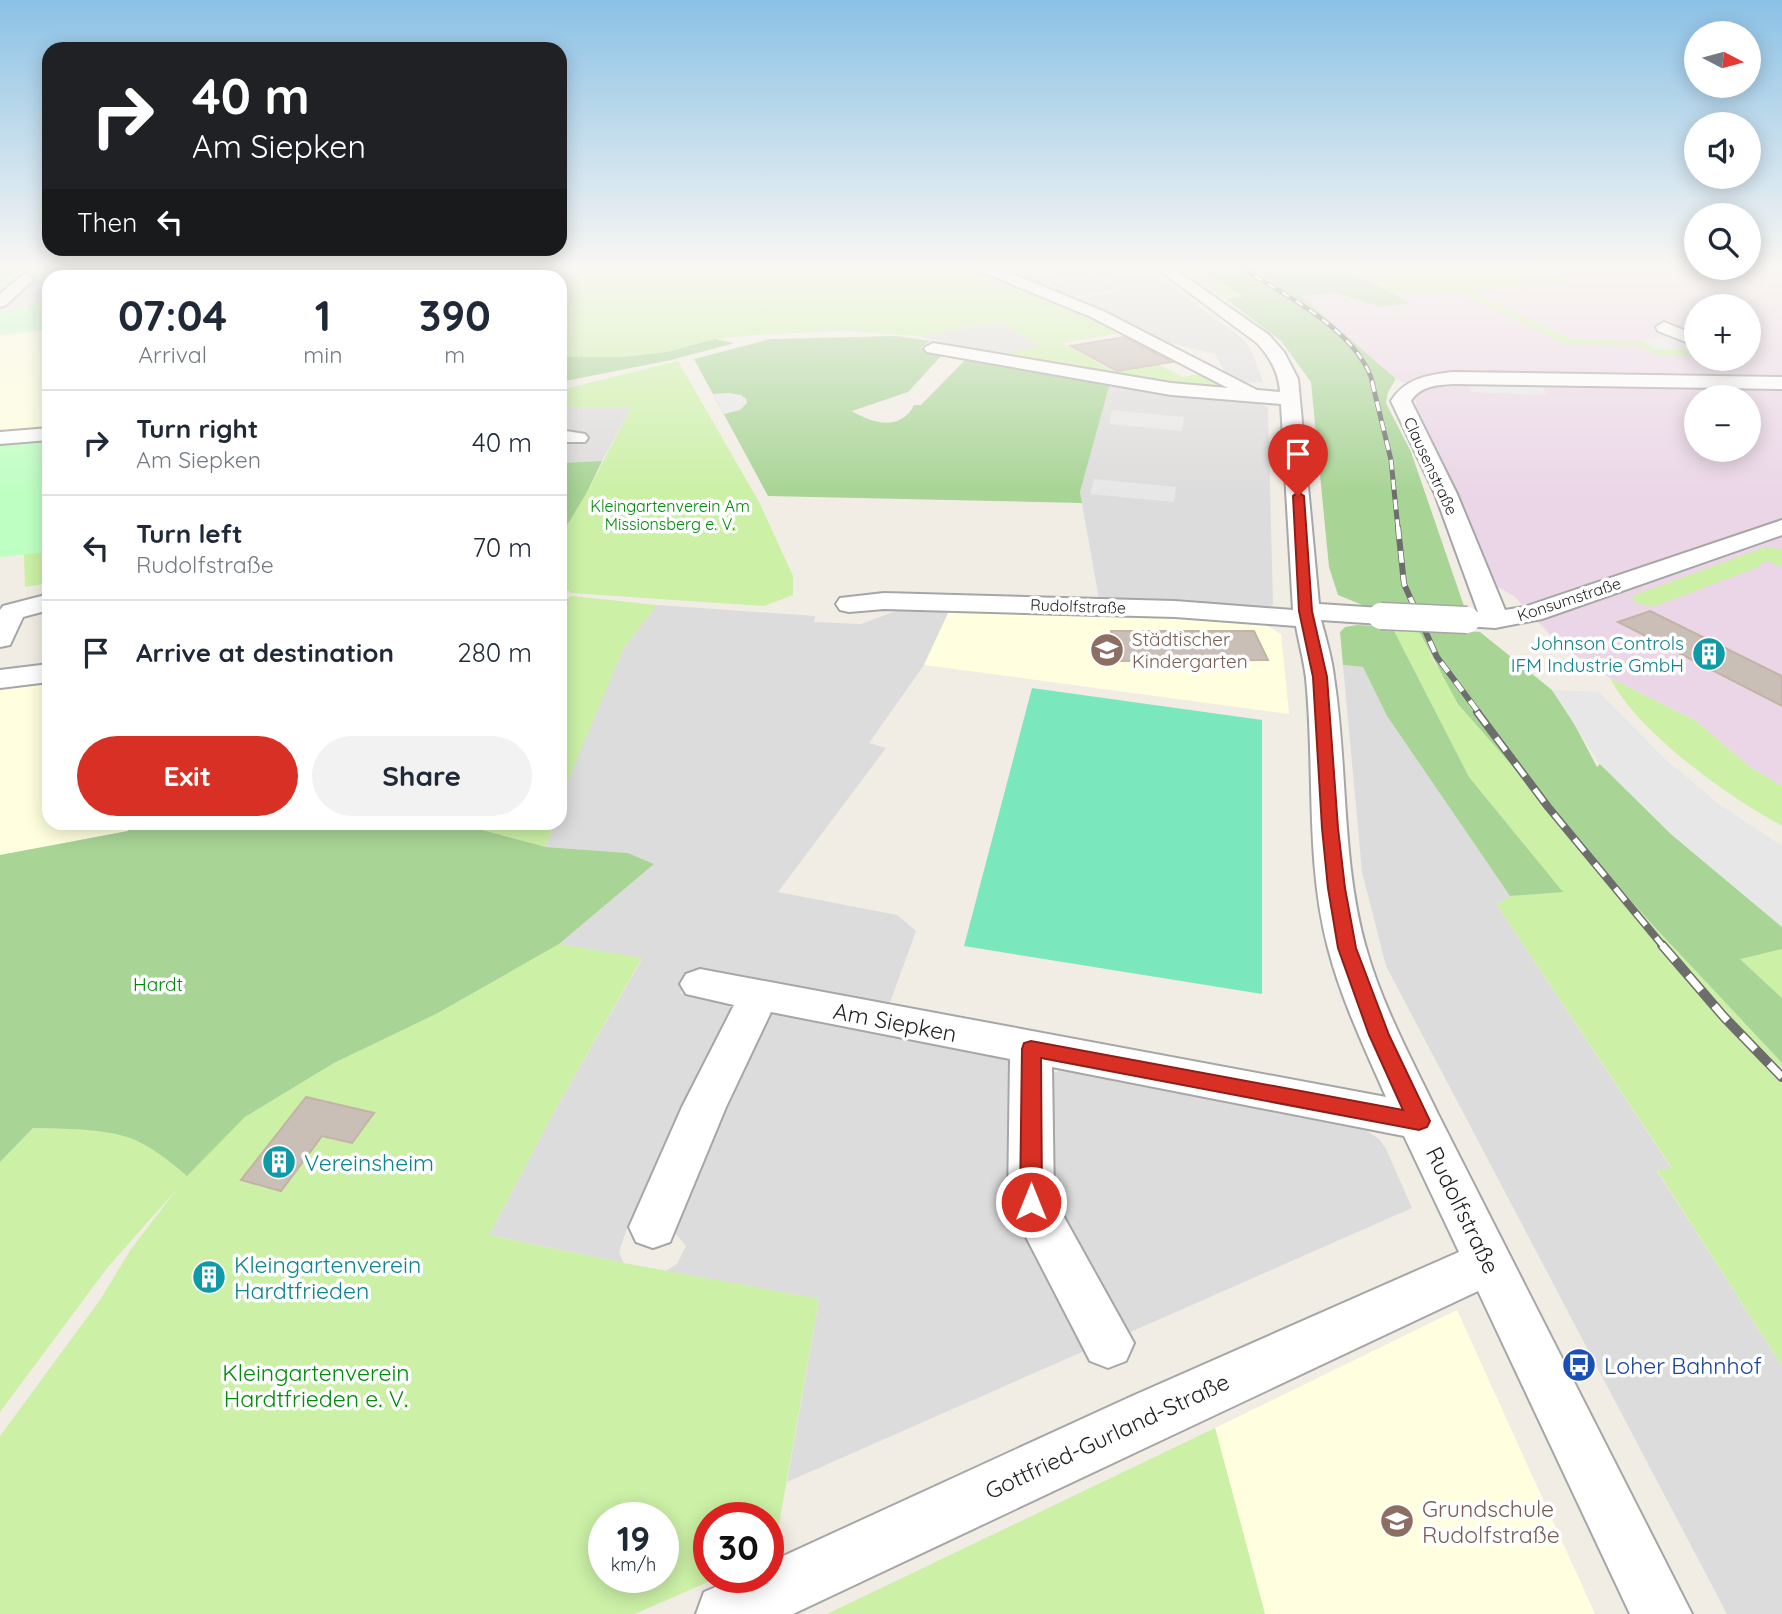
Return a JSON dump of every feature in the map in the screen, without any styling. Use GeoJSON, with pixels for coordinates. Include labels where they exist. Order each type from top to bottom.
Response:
{"type":"FeatureCollection","features":[{"type":"Feature","properties":{"kind":"street"},"geometry":{"type":"LineString","coordinates":[[1154,343],[1259,397]]}},
{"type":"Feature","properties":{"kind":"street","name":"Rudolfstraße"},"geometry":{"type":"LineString","coordinates":[[1266,343],[1284,366],[1292,399],[1306,615],[1320,677],[1330,828],[1336,888],[1347,948],[1379,1035],[1419,1121],[1662,1614]]}},
{"type":"Feature","properties":{"kind":"street"},"geometry":{"type":"LineString","coordinates":[[933,348],[1171,389],[1292,399]]}},
{"type":"Feature","properties":{"kind":"street"},"geometry":{"type":"LineString","coordinates":[[1761,371],[1782,382]]}},
{"type":"Feature","properties":{"kind":"street","name":"Clausenstraße"},"geometry":{"type":"LineString","coordinates":[[1495,620],[1446,494],[1401,401],[1406,390],[1424,383],[1453,378],[1782,382]]}},
{"type":"Feature","properties":{"kind":"street"},"geometry":{"type":"LineString","coordinates":[[0,438],[42,435]]}},
{"type":"Feature","properties":{"kind":"street","name":"Konsumstraße"},"geometry":{"type":"LineString","coordinates":[[1306,615],[1495,620],[1549,608],[1782,527]]}},
{"type":"Feature","properties":{"kind":"street","name":"Rudolfstraße"},"geometry":{"type":"LineString","coordinates":[[849,604],[884,601],[1306,615]]}},
{"type":"Feature","properties":{"kind":"street"},"geometry":{"type":"LineString","coordinates":[[0,639],[12,612],[42,603]]}},
{"type":"Feature","properties":{"kind":"street"},"geometry":{"type":"LineString","coordinates":[[0,679],[42,674]]}},
{"type":"Feature","properties":{"kind":"street","name":"Am Siepken"},"geometry":{"type":"LineString","coordinates":[[700,984],[1419,1121]]}},
{"type":"Feature","properties":{"kind":"street"},"geometry":{"type":"LineString","coordinates":[[653,1227],[704,1107],[758,995]]}},
{"type":"Feature","properties":{"kind":"street"},"geometry":{"type":"LineString","coordinates":[[1031,1049],[1031,1202],[1108,1343]]}},
{"type":"Feature","properties":{"kind":"street","name":"Gottfried-Gurland-Straße"},"geometry":{"type":"LineString","coordinates":[[726,1614],[1149,1416],[1489,1262]]}},
{"type":"Feature","properties":{"kind":"shaded area"},"geometry":{"type":"Polygon","coordinates":[[[0,343],[42,343],[42,431],[0,434],[0,343]]]}},
{"type":"Feature","properties":{"kind":"shaded area"},"geometry":{"type":"Polygon","coordinates":[[[948,343],[1036,343],[1042,347],[998,355],[948,343]]]}},
{"type":"Feature","properties":{"kind":"shaded area"},"geometry":{"type":"Polygon","coordinates":[[[1171,343],[1246,343],[1263,382],[1243,383],[1226,374],[1215,354],[1171,343]]]}},
{"type":"Feature","properties":{"kind":"shaded area"},"geometry":{"type":"Polygon","coordinates":[[[1355,343],[1684,343],[1684,371],[1761,371],[1761,343],[1782,343],[1782,786],[1750,767],[1696,721],[1610,678],[1559,644],[1514,596],[1494,585],[1417,415],[1415,398],[1422,391],[1396,379],[1355,343]]]}},
{"type":"Feature","properties":{"kind":"shaded area"},"geometry":{"type":"Polygon","coordinates":[[[1646,343],[1684,343],[1684,350],[1655,349],[1646,343]]]}},
{"type":"Feature","properties":{"kind":"shaded area"},"geometry":{"type":"Polygon","coordinates":[[[1110,383],[1249,400],[1268,407],[1273,604],[1270,607],[1099,599],[1080,492],[1110,383]]]}},
{"type":"Feature","properties":{"kind":"shaded area"},"geometry":{"type":"Polygon","coordinates":[[[1466,384],[1542,387],[1548,395],[1471,392],[1466,384]]]}},
{"type":"Feature","properties":{"kind":"shaded area"},"geometry":{"type":"Polygon","coordinates":[[[713,394],[741,395],[747,403],[740,410],[724,414],[713,394]]]}},
{"type":"Feature","properties":{"kind":"shaded area"},"geometry":{"type":"Polygon","coordinates":[[[567,408],[631,408],[602,461],[567,463],[567,408]]]}},
{"type":"Feature","properties":{"kind":"shaded area"},"geometry":{"type":"Polygon","coordinates":[[[1112,410],[1184,417],[1182,431],[1109,424],[1112,410]]]}},
{"type":"Feature","properties":{"kind":"shaded area"},"geometry":{"type":"Polygon","coordinates":[[[1094,479],[1176,487],[1174,502],[1090,494],[1094,479]]]}},
{"type":"Feature","properties":{"kind":"shaded area"},"geometry":{"type":"Polygon","coordinates":[[[657,605],[815,616],[814,622],[861,624],[912,605],[951,607],[924,665],[869,743],[886,748],[778,892],[897,915],[916,931],[888,1008],[692,970],[680,993],[723,1001],[730,1006],[731,1016],[644,1209],[627,1228],[619,1252],[624,1263],[489,1235],[555,1110],[642,959],[559,944],[654,864],[628,853],[546,847],[552,830],[567,830],[567,783],[624,647],[657,605]]]}},
{"type":"Feature","properties":{"kind":"shaded area","name":"Städtischer Kindergarten"},"geometry":{"type":"Polygon","coordinates":[[[951,607],[1159,616],[1266,625],[1281,634],[1289,714],[924,665],[951,607]]]}},
{"type":"Feature","properties":{"kind":"shaded area"},"geometry":{"type":"Polygon","coordinates":[[[1343,665],[1363,667],[1387,716],[1510,896],[1497,905],[1672,1169],[1657,1171],[1782,1366],[1782,1614],[1727,1614],[1386,966],[1362,872],[1343,665]]]}},
{"type":"Feature","properties":{"kind":"shaded area"},"geometry":{"type":"Polygon","coordinates":[[[42,680],[42,830],[128,831],[0,855],[0,688],[42,680]]]}},
{"type":"Feature","properties":{"kind":"shaded area"},"geometry":{"type":"Polygon","coordinates":[[[1552,690],[1599,692],[1664,758],[1716,802],[1782,846],[1782,927],[1671,834],[1600,764],[1552,690]]]}},
{"type":"Feature","properties":{"kind":"shaded area"},"geometry":{"type":"Polygon","coordinates":[[[777,1012],[1004,1057],[1017,1063],[1019,1175],[1098,1345],[787,1482],[819,1299],[665,1271],[677,1264],[686,1246],[671,1228],[765,1017],[777,1012]]]}},
{"type":"Feature","properties":{"kind":"shaded area"},"geometry":{"type":"Polygon","coordinates":[[[1064,1070],[1367,1131],[1379,1139],[1386,1149],[1412,1208],[1126,1334],[1051,1196],[1052,1073],[1064,1070]]]}},
{"type":"Feature","properties":{"kind":"shaded area","name":"Grundschule Rudolfstraße"},"geometry":{"type":"Polygon","coordinates":[[[1457,1310],[1595,1614],[1265,1614],[1215,1428],[1457,1310]]]}},
{"type":"Feature","properties":{"kind":"green space"},"geometry":{"type":"Polygon","coordinates":[[[567,343],[699,343],[667,352],[623,357],[567,357],[567,343]]]}},
{"type":"Feature","properties":{"kind":"green space"},"geometry":{"type":"Polygon","coordinates":[[[699,343],[734,343],[671,360],[567,381],[567,357],[623,357],[667,352],[699,343]]]}},
{"type":"Feature","properties":{"kind":"green space"},"geometry":{"type":"Polygon","coordinates":[[[754,343],[927,343],[920,348],[942,355],[908,392],[852,411],[886,423],[902,419],[914,405],[921,405],[965,360],[1110,383],[1080,492],[1082,503],[768,496],[694,359],[754,343]]]}},
{"type":"Feature","properties":{"kind":"green space"},"geometry":{"type":"Polygon","coordinates":[[[1036,343],[1064,343],[1115,372],[1159,365],[1183,377],[1204,373],[1231,390],[1181,386],[998,355],[1041,346],[1036,343]]]}},
{"type":"Feature","properties":{"kind":"green space"},"geometry":{"type":"Polygon","coordinates":[[[1283,343],[1355,343],[1396,379],[1388,392],[1386,403],[1411,452],[1466,612],[1365,606],[1338,595],[1329,567],[1311,382],[1283,343]]]}},
{"type":"Feature","properties":{"kind":"green space"},"geometry":{"type":"Polygon","coordinates":[[[1563,343],[1647,343],[1655,349],[1684,350],[1684,356],[1655,355],[1638,345],[1563,343]]]}},
{"type":"Feature","properties":{"kind":"green space","name":"Kleingartenverein Am Missionsberg e. V."},"geometry":{"type":"Polygon","coordinates":[[[678,361],[759,502],[793,576],[793,595],[764,606],[571,593],[567,590],[567,525],[631,408],[567,408],[567,388],[678,361]]]}},
{"type":"Feature","properties":{"kind":"green space"},"geometry":{"type":"Polygon","coordinates":[[[42,439],[42,553],[0,557],[0,442],[42,439]]]}},
{"type":"Feature","properties":{"kind":"green space"},"geometry":{"type":"Polygon","coordinates":[[[602,461],[567,525],[567,463],[602,461]]]}},
{"type":"Feature","properties":{"kind":"green space"},"geometry":{"type":"Polygon","coordinates":[[[42,462],[42,584],[25,587],[21,465],[42,462]]]}},
{"type":"Feature","properties":{"kind":"green space"},"geometry":{"type":"Polygon","coordinates":[[[1765,547],[1782,549],[1782,567],[1768,561],[1653,607],[1638,604],[1634,600],[1633,597],[1637,594],[1765,547]]]}},
{"type":"Feature","properties":{"kind":"green space"},"geometry":{"type":"Polygon","coordinates":[[[572,596],[657,605],[624,647],[567,785],[567,598],[572,596]]]}},
{"type":"Feature","properties":{"kind":"green space"},"geometry":{"type":"Polygon","coordinates":[[[1345,627],[1392,627],[1469,777],[1563,892],[1510,896],[1387,716],[1363,667],[1343,665],[1340,632],[1345,627]]]}},
{"type":"Feature","properties":{"kind":"green space"},"geometry":{"type":"Polygon","coordinates":[[[1392,627],[1417,628],[1435,664],[1649,921],[1782,1063],[1782,1366],[1657,1170],[1672,1168],[1497,905],[1510,896],[1562,891],[1469,777],[1392,627]]]}},
{"type":"Feature","properties":{"kind":"green space"},"geometry":{"type":"Polygon","coordinates":[[[1417,628],[1480,632],[1552,690],[1569,714],[1597,767],[1600,764],[1671,834],[1782,927],[1782,949],[1740,959],[1782,998],[1782,1063],[1649,921],[1458,704],[1417,628]]]}},
{"type":"Feature","properties":{"kind":"green space"},"geometry":{"type":"Polygon","coordinates":[[[1610,678],[1696,721],[1750,767],[1782,786],[1782,826],[1687,762],[1641,720],[1610,678]]]}},
{"type":"Feature","properties":{"kind":"green space"},"geometry":{"type":"Polygon","coordinates":[[[1032,688],[1262,720],[1262,994],[964,946],[1032,688]]]}},
{"type":"Feature","properties":{"kind":"green space"},"geometry":{"type":"Polygon","coordinates":[[[479,830],[552,830],[546,847],[479,830]]]}},
{"type":"Feature","properties":{"kind":"green space","name":"Hardt"},"geometry":{"type":"Polygon","coordinates":[[[482,830],[546,847],[628,853],[654,864],[559,944],[436,1014],[334,1063],[245,1117],[187,1176],[158,1153],[135,1140],[116,1134],[80,1130],[33,1128],[0,1162],[0,855],[128,831],[482,830]]]}},
{"type":"Feature","properties":{"kind":"green space","name":"Kleingartenverein Hardtfrieden e. V."},"geometry":{"type":"Polygon","coordinates":[[[559,944],[642,958],[555,1110],[489,1235],[819,1299],[783,1502],[693,1502],[693,1588],[635,1614],[0,1614],[0,1436],[100,1300],[131,1249],[177,1189],[107,1268],[0,1412],[0,1162],[33,1128],[80,1130],[116,1134],[135,1140],[159,1154],[187,1176],[245,1117],[334,1063],[436,1014],[559,944]]]}},
{"type":"Feature","properties":{"kind":"green space"},"geometry":{"type":"Polygon","coordinates":[[[1782,949],[1782,998],[1739,958],[1782,949]]]}},
{"type":"Feature","properties":{"kind":"green space"},"geometry":{"type":"Polygon","coordinates":[[[1215,1428],[1265,1614],[827,1614],[1215,1428]]]}},
{"type":"Feature","properties":{"kind":"building"},"geometry":{"type":"Polygon","coordinates":[[[1136,343],[1172,362],[1117,371],[1071,346],[1136,343]]]}},
{"type":"Feature","properties":{"kind":"building","name":"Johnson Controls IFM Industrie GmbH"},"geometry":{"type":"Polygon","coordinates":[[[1650,611],[1782,676],[1782,706],[1618,622],[1650,611]]]}},
{"type":"Feature","properties":{"kind":"building"},"geometry":{"type":"Polygon","coordinates":[[[1111,631],[1254,631],[1268,660],[1119,661],[1111,631]]]}},
{"type":"Feature","properties":{"kind":"building","name":"Vereinsheim"},"geometry":{"type":"Polygon","coordinates":[[[306,1097],[374,1113],[352,1143],[322,1136],[281,1191],[241,1180],[306,1097]]]}},
{"type":"Feature","properties":{"kind":"railway"},"geometry":{"type":"LineString","coordinates":[[1349,343],[1365,365],[1373,384]]}},
{"type":"Feature","properties":{"kind":"railway"},"geometry":{"type":"LineString","coordinates":[[1372,382],[1391,460],[1398,529]]}},
{"type":"Feature","properties":{"kind":"railway"},"geometry":{"type":"LineString","coordinates":[[1398,527],[1404,584],[1437,657],[1479,713]]}},
{"type":"Feature","properties":{"kind":"railway"},"geometry":{"type":"LineString","coordinates":[[1477,712],[1548,807],[1663,946]]}},
{"type":"Feature","properties":{"kind":"railway"},"geometry":{"type":"LineString","coordinates":[[1662,945],[1724,1017],[1782,1077]]}},
{"type":"Feature","properties":{"kind":"place","name":"Städtischer Kindergarten"},"geometry":{"type":"Point","coordinates":[1107,650]}},
{"type":"Feature","properties":{"kind":"place","name":"Johnson Controls IFM Industrie GmbH"},"geometry":{"type":"Point","coordinates":[1709,654]}},
{"type":"Feature","properties":{"kind":"place","name":"Vereinsheim"},"geometry":{"type":"Point","coordinates":[279,1162]}},
{"type":"Feature","properties":{"kind":"place","name":"Kleingartenverein Hardtfrieden"},"geometry":{"type":"Point","coordinates":[209,1277]}},
{"type":"Feature","properties":{"kind":"place","name":"Loher Bahnhof"},"geometry":{"type":"Point","coordinates":[1579,1365]}},
{"type":"Feature","properties":{"kind":"place","name":"Grundschule Rudolfstraße"},"geometry":{"type":"Point","coordinates":[1397,1521]}},
{"type":"Feature","properties":{"kind":"route"},"geometry":{"type":"LineString","coordinates":[[1031,1202],[1031,1049],[1419,1121],[1379,1035],[1347,948],[1336,888],[1320,677],[1306,611],[1298,496]]}}]}
